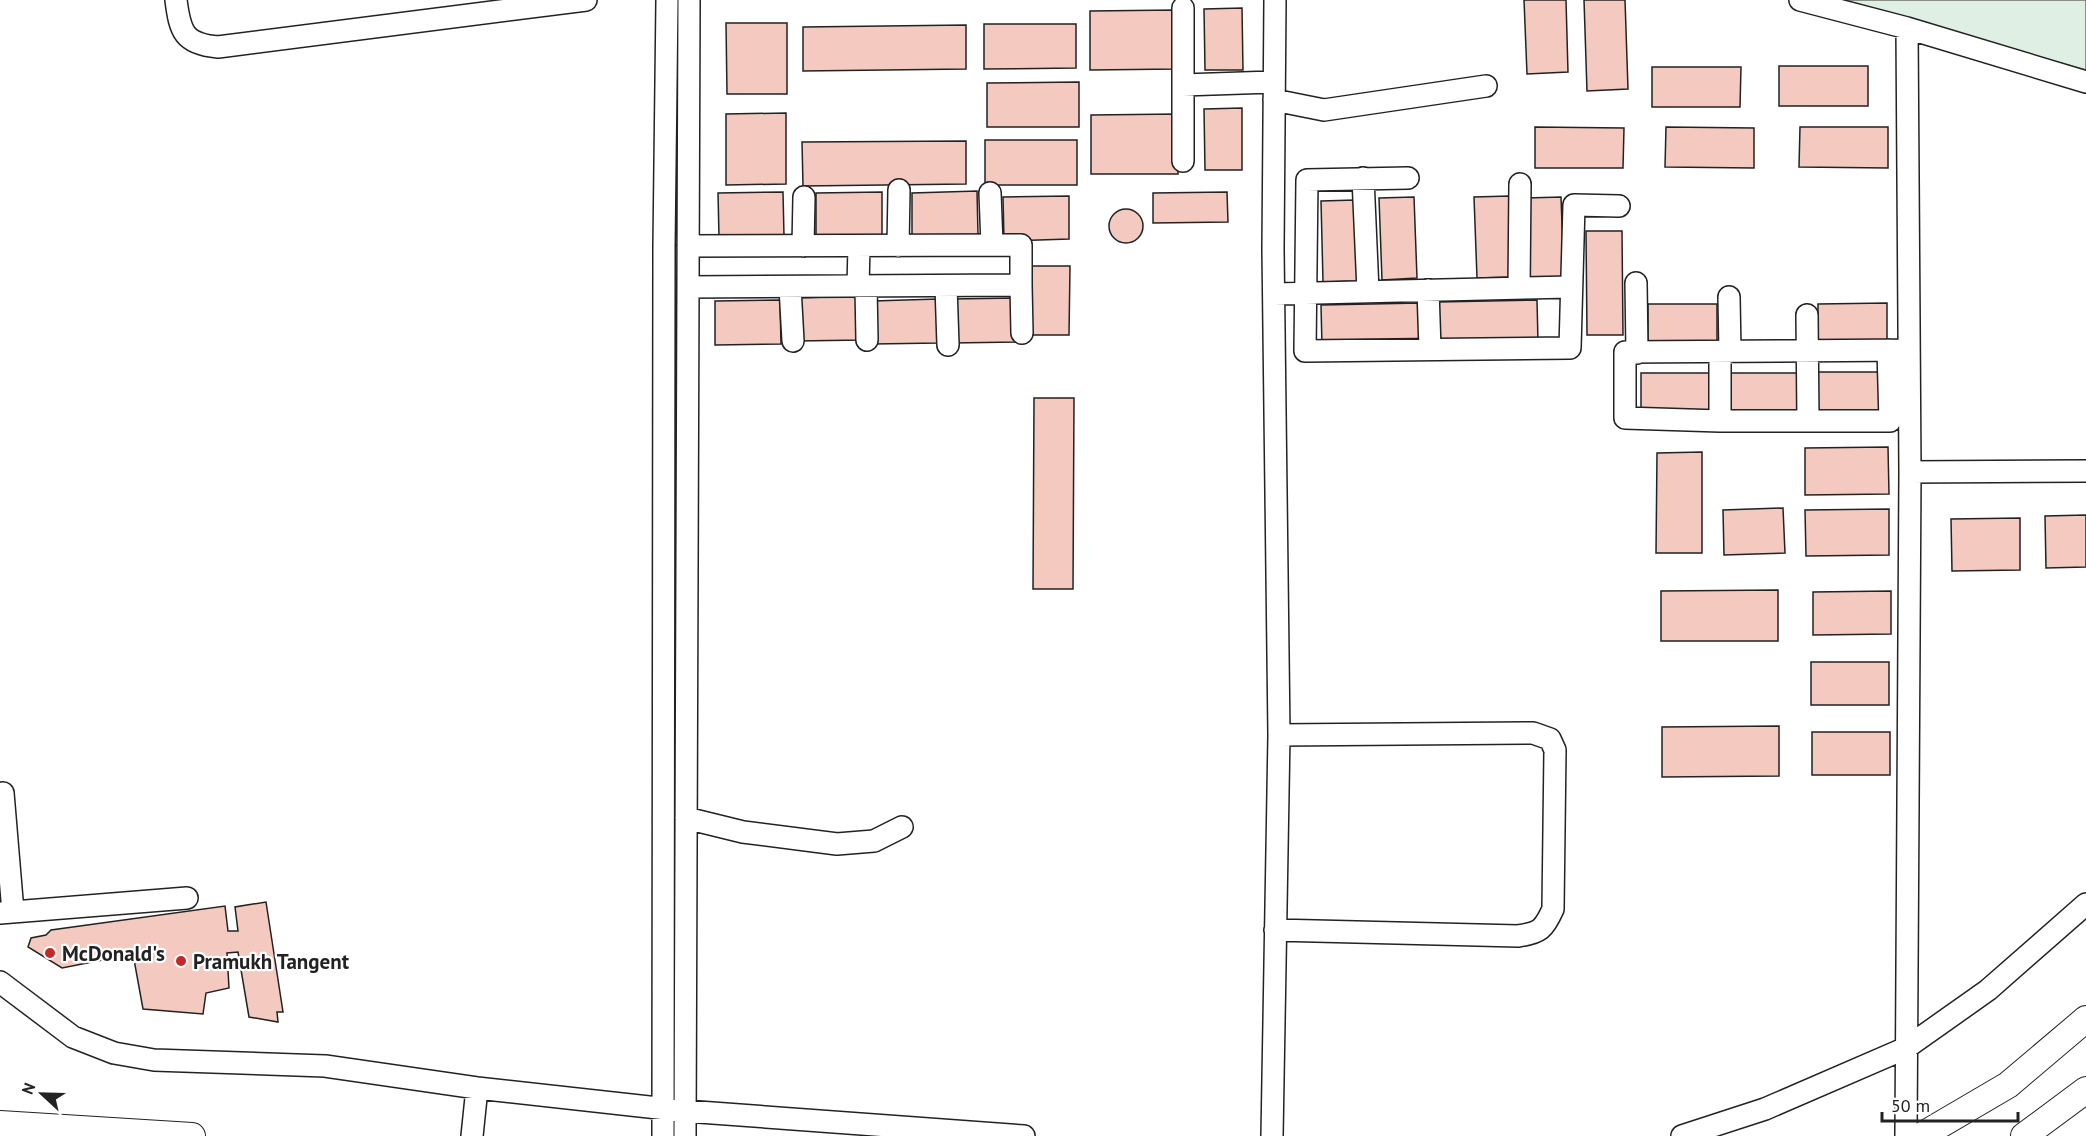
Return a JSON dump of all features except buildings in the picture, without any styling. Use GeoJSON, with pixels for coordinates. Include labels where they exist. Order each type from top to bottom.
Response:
{"type":"FeatureCollection","features":[{"type":"Feature","properties":{"kind":"main road"},"geometry":{"type":"LineString","coordinates":[[1922,1136],[2008,1085],[2086,1019]]}},
{"type":"Feature","properties":{"kind":"main road"},"geometry":{"type":"LineString","coordinates":[[2024,1136],[2086,1090]]}},
{"type":"Feature","properties":{"kind":"main road"},"geometry":{"type":"LineString","coordinates":[[0,1124],[192,1136]]}},
{"type":"Feature","properties":{"kind":"street"},"geometry":{"type":"LineString","coordinates":[[176,0],[179,24],[187,37],[202,46],[218,47],[586,0]]}},
{"type":"Feature","properties":{"kind":"street"},"geometry":{"type":"LineString","coordinates":[[663,1136],[664,246],[667,0]]}},
{"type":"Feature","properties":{"kind":"street"},"geometry":{"type":"LineString","coordinates":[[685,1136],[689,0]]}},
{"type":"Feature","properties":{"kind":"street"},"geometry":{"type":"LineString","coordinates":[[1272,1136],[1279,735],[1274,294],[1275,0]]}},
{"type":"Feature","properties":{"kind":"street"},"geometry":{"type":"LineString","coordinates":[[1800,0],[1907,28],[2086,82]]}},
{"type":"Feature","properties":{"kind":"street"},"geometry":{"type":"LineString","coordinates":[[1183,161],[1184,8]]}},
{"type":"Feature","properties":{"kind":"street"},"geometry":{"type":"LineString","coordinates":[[1898,350],[1625,352],[1624,418],[1720,421],[1890,421],[1898,350],[1907,28]]}},
{"type":"Feature","properties":{"kind":"street"},"geometry":{"type":"LineString","coordinates":[[1183,85],[1274,91],[1324,110],[1486,86]]}},
{"type":"Feature","properties":{"kind":"street"},"geometry":{"type":"LineString","coordinates":[[1363,178],[1368,291]]}},
{"type":"Feature","properties":{"kind":"street"},"geometry":{"type":"LineString","coordinates":[[1408,178],[1307,180],[1305,351],[1570,348],[1574,205],[1619,206]]}},
{"type":"Feature","properties":{"kind":"street"},"geometry":{"type":"LineString","coordinates":[[1518,288],[1520,184]]}},
{"type":"Feature","properties":{"kind":"street"},"geometry":{"type":"LineString","coordinates":[[898,246],[899,190]]}},
{"type":"Feature","properties":{"kind":"street"},"geometry":{"type":"LineString","coordinates":[[990,193],[992,245]]}},
{"type":"Feature","properties":{"kind":"street"},"geometry":{"type":"LineString","coordinates":[[803,246],[804,196]]}},
{"type":"Feature","properties":{"kind":"street"},"geometry":{"type":"LineString","coordinates":[[688,246],[1021,245],[1022,333]]}},
{"type":"Feature","properties":{"kind":"street"},"geometry":{"type":"LineString","coordinates":[[859,246],[867,340]]}},
{"type":"Feature","properties":{"kind":"street"},"geometry":{"type":"LineString","coordinates":[[1636,283],[1637,353]]}},
{"type":"Feature","properties":{"kind":"street"},"geometry":{"type":"LineString","coordinates":[[688,287],[1021,285]]}},
{"type":"Feature","properties":{"kind":"street"},"geometry":{"type":"LineString","coordinates":[[946,286],[948,345]]}},
{"type":"Feature","properties":{"kind":"street"},"geometry":{"type":"LineString","coordinates":[[790,287],[793,341]]}},
{"type":"Feature","properties":{"kind":"street"},"geometry":{"type":"LineString","coordinates":[[1274,294],[1571,287]]}},
{"type":"Feature","properties":{"kind":"street"},"geometry":{"type":"LineString","coordinates":[[1428,290],[1430,349]]}},
{"type":"Feature","properties":{"kind":"street"},"geometry":{"type":"LineString","coordinates":[[1720,421],[1729,297]]}},
{"type":"Feature","properties":{"kind":"street"},"geometry":{"type":"LineString","coordinates":[[1807,315],[1808,421]]}},
{"type":"Feature","properties":{"kind":"street"},"geometry":{"type":"LineString","coordinates":[[1898,350],[1910,472],[1906,1136]]}},
{"type":"Feature","properties":{"kind":"street"},"geometry":{"type":"LineString","coordinates":[[1910,472],[2086,471]]}},
{"type":"Feature","properties":{"kind":"street"},"geometry":{"type":"LineString","coordinates":[[1275,930],[1518,936],[1532,934],[1545,926],[1553,909],[1555,750],[1550,739],[1533,734],[1279,735]]}},
{"type":"Feature","properties":{"kind":"street"},"geometry":{"type":"LineString","coordinates":[[3,794],[7,913],[187,898]]}},
{"type":"Feature","properties":{"kind":"street"},"geometry":{"type":"LineString","coordinates":[[686,818],[743,832],[837,844],[874,841],[902,827]]}},
{"type":"Feature","properties":{"kind":"street"},"geometry":{"type":"LineString","coordinates":[[1682,1136],[1765,1109],[1906,1048],[1988,990],[2086,904]]}},
{"type":"Feature","properties":{"kind":"street"},"geometry":{"type":"LineString","coordinates":[[0,982],[73,1037],[114,1053],[154,1060],[325,1066],[477,1088],[685,1111],[1024,1136]]}},
{"type":"Feature","properties":{"kind":"street"},"geometry":{"type":"LineString","coordinates":[[472,1136],[477,1088]]}},
{"type":"Feature","properties":{"kind":"green space"},"geometry":{"type":"Polygon","coordinates":[[[1836,0],[2086,0],[2086,70],[1836,0]]]}},
{"type":"Feature","properties":{"kind":"place","name":"McDonald's"},"geometry":{"type":"Point","coordinates":[50,953]}},
{"type":"Feature","properties":{"kind":"place","name":"Pramukh Tangent"},"geometry":{"type":"Point","coordinates":[181,961]}}]}
